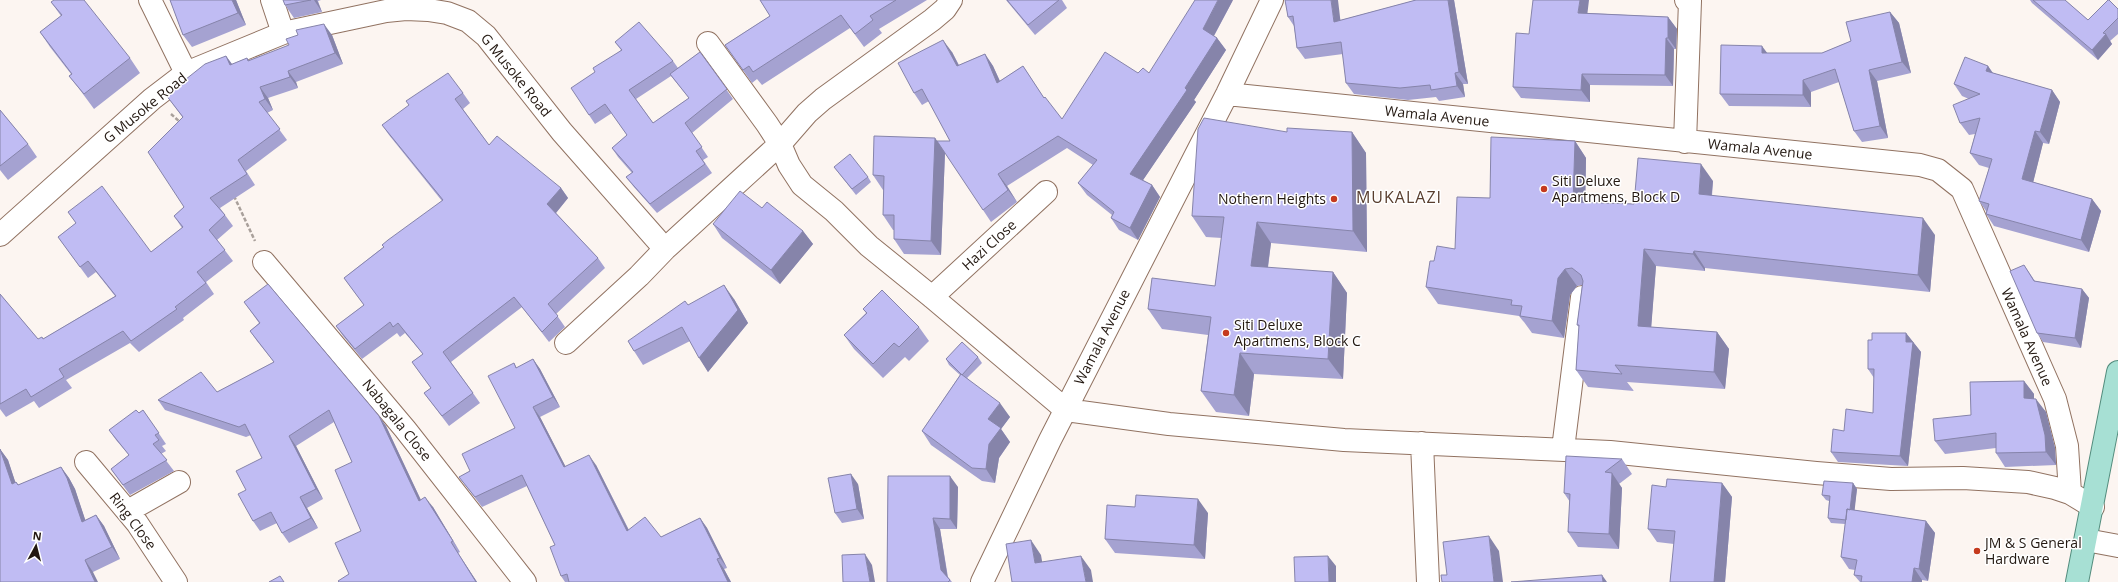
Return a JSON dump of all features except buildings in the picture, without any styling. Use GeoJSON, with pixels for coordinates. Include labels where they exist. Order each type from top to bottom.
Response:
{"type":"FeatureCollection","features":[{"type":"Feature","properties":{"kind":"main road"},"geometry":{"type":"LineString","coordinates":[[2077,582],[2118,372]]}},
{"type":"Feature","properties":{"kind":"street"},"geometry":{"type":"LineString","coordinates":[[150,0],[186,73]]}},
{"type":"Feature","properties":{"kind":"street"},"geometry":{"type":"LineString","coordinates":[[272,0],[283,33]]}},
{"type":"Feature","properties":{"kind":"street"},"geometry":{"type":"LineString","coordinates":[[566,343],[639,276],[665,249],[780,144],[802,118],[823,99],[932,20],[945,9],[951,0]]}},
{"type":"Feature","properties":{"kind":"street","name":"Wamala Avenue"},"geometry":{"type":"LineString","coordinates":[[982,582],[1066,410],[1272,0]]}},
{"type":"Feature","properties":{"kind":"street"},"geometry":{"type":"LineString","coordinates":[[1685,142],[1688,0]]}},
{"type":"Feature","properties":{"kind":"street","name":"G Musoke Road"},"geometry":{"type":"LineString","coordinates":[[0,235],[152,99],[186,73],[283,33],[386,11],[426,5],[468,21],[486,36],[562,132],[665,249]]}},
{"type":"Feature","properties":{"kind":"street"},"geometry":{"type":"LineString","coordinates":[[708,43],[780,144],[789,165],[802,185],[834,211],[870,246],[932,296],[1066,410],[1169,424],[1344,440],[1610,452],[1876,478],[1930,480],[1963,478],[2028,482],[2070,493],[2092,507]]}},
{"type":"Feature","properties":{"kind":"street","name":"Wamala Avenue"},"geometry":{"type":"LineString","coordinates":[[1226,94],[1920,165],[1938,170],[1962,189],[2055,399],[2067,446],[2070,493]]}},
{"type":"Feature","properties":{"kind":"street","name":"Hazi Close"},"geometry":{"type":"LineString","coordinates":[[932,296],[1046,192]]}},
{"type":"Feature","properties":{"kind":"street","name":"Nabagala Close"},"geometry":{"type":"LineString","coordinates":[[264,262],[405,429],[525,582]]}},
{"type":"Feature","properties":{"kind":"street"},"geometry":{"type":"LineString","coordinates":[[1563,449],[1582,297]]}},
{"type":"Feature","properties":{"kind":"street"},"geometry":{"type":"LineString","coordinates":[[1422,443],[1428,582]]}},
{"type":"Feature","properties":{"kind":"street","name":"Ring Close"},"geometry":{"type":"LineString","coordinates":[[86,462],[128,511],[151,542],[176,582]]}},
{"type":"Feature","properties":{"kind":"street"},"geometry":{"type":"LineString","coordinates":[[128,511],[179,482]]}},
{"type":"Feature","properties":{"kind":"street"},"geometry":{"type":"LineString","coordinates":[[2086,540],[2118,546]]}},
{"type":"Feature","properties":{"kind":"path"},"geometry":{"type":"LineString","coordinates":[[152,99],[182,125]]}},
{"type":"Feature","properties":{"kind":"path"},"geometry":{"type":"LineString","coordinates":[[233,195],[264,262]]}},
{"type":"Feature","properties":{"kind":"place","name":"Siti Deluxe Apartmens, Block D"},"geometry":{"type":"Point","coordinates":[1544,189]}},
{"type":"Feature","properties":{"kind":"place","name":"Nothern Heights"},"geometry":{"type":"Point","coordinates":[1334,199]}},
{"type":"Feature","properties":{"kind":"place","name":"Siti Deluxe Apartmens, Block C"},"geometry":{"type":"Point","coordinates":[1226,333]}},
{"type":"Feature","properties":{"kind":"place","name":"JM & S General Hardware"},"geometry":{"type":"Point","coordinates":[1977,551]}},
{"type":"Feature","properties":{"kind":"district","name":"MUKALAZI"},"geometry":{"type":"Point","coordinates":[1399,197]}}]}
